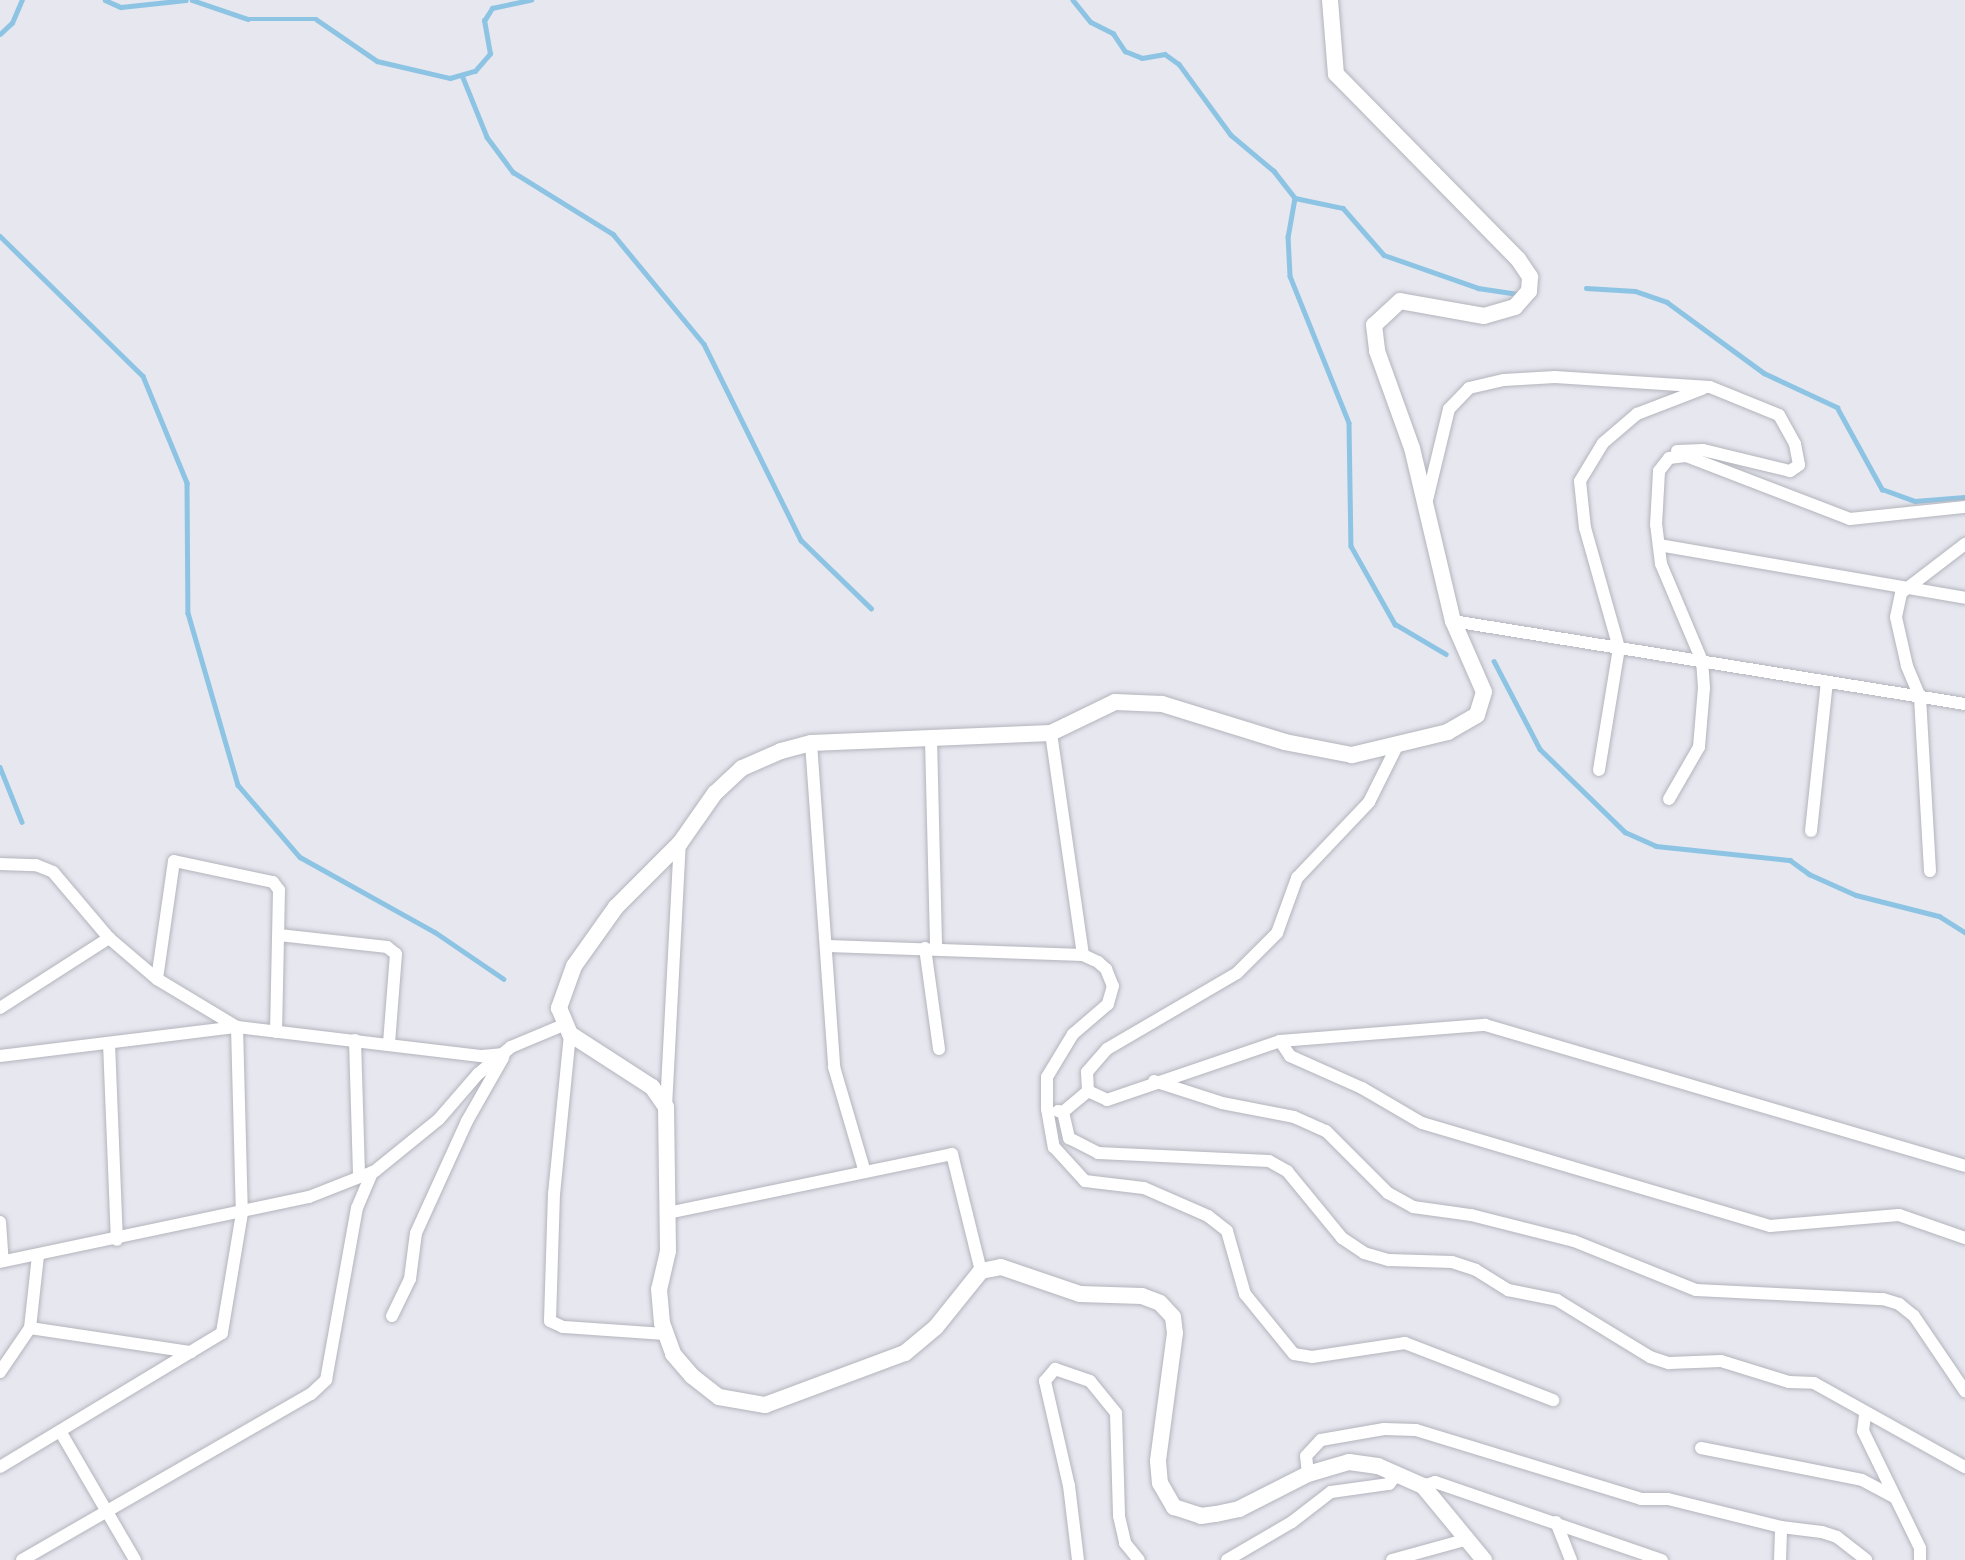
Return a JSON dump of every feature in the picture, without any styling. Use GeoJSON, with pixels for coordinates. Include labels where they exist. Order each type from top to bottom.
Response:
{"type":"FeatureCollection","features":[{"type":"Feature","properties":{"kind":"main road"},"geometry":{"type":"LineString","coordinates":[[1330,0],[1336,74],[1518,259],[1530,277],[1529,291],[1515,307],[1484,316],[1400,301],[1374,325],[1377,351],[1412,448],[1453,621],[1484,692],[1477,715],[1448,732],[1352,755],[1285,742],[1162,704],[1115,702],[1051,733],[811,743],[742,768],[715,793],[680,843],[616,907],[574,966],[559,1008],[568,1029],[652,1087],[666,1107],[668,1251],[659,1289],[666,1334],[673,1354],[692,1376],[719,1397],[765,1405],[905,1353],[936,1327],[981,1271],[1001,1267],[1080,1294],[1142,1296],[1160,1303],[1172,1317],[1175,1357],[1165,1385],[1158,1461],[1160,1483],[1174,1507],[1201,1516],[1239,1509],[1308,1474],[1349,1462],[1378,1466],[1423,1486],[1484,1560]]}},
{"type":"Feature","properties":{"kind":"street"},"geometry":{"type":"LineString","coordinates":[[1426,504],[1449,409],[1469,388],[1555,377],[1710,387],[1779,415],[1795,444],[1799,465],[1790,471],[1703,450],[1679,449],[1659,471],[1658,545],[1661,564],[1702,661],[1699,747],[1669,799]]}},
{"type":"Feature","properties":{"kind":"street"},"geometry":{"type":"LineString","coordinates":[[1599,770],[1619,648],[1585,528],[1580,481],[1603,443],[1637,414],[1710,387]]}},
{"type":"Feature","properties":{"kind":"street"},"geometry":{"type":"LineString","coordinates":[[1669,457],[1685,456],[1850,519],[1965,507]]}},
{"type":"Feature","properties":{"kind":"street"},"geometry":{"type":"LineString","coordinates":[[1930,871],[1920,697],[1907,666],[1896,617],[1900,593],[1965,544]]}},
{"type":"Feature","properties":{"kind":"street"},"geometry":{"type":"LineString","coordinates":[[1658,545],[1965,598]]}},
{"type":"Feature","properties":{"kind":"street"},"geometry":{"type":"LineString","coordinates":[[1453,621],[1965,704]]}},
{"type":"Feature","properties":{"kind":"street"},"geometry":{"type":"LineString","coordinates":[[1811,831],[1826,682]]}},
{"type":"Feature","properties":{"kind":"street"},"geometry":{"type":"LineString","coordinates":[[1051,733],[1083,955]]}},
{"type":"Feature","properties":{"kind":"street"},"geometry":{"type":"LineString","coordinates":[[931,739],[931,948],[939,1049]]}},
{"type":"Feature","properties":{"kind":"street"},"geometry":{"type":"LineString","coordinates":[[811,743],[828,946],[834,1067],[865,1172]]}},
{"type":"Feature","properties":{"kind":"street"},"geometry":{"type":"LineString","coordinates":[[1088,1091],[1087,1072],[1107,1049],[1237,973],[1277,933],[1297,878],[1369,802],[1398,744]]}},
{"type":"Feature","properties":{"kind":"street"},"geometry":{"type":"LineString","coordinates":[[666,1107],[680,843]]}},
{"type":"Feature","properties":{"kind":"street"},"geometry":{"type":"LineString","coordinates":[[157,979],[174,861],[278,885],[276,1032]]}},
{"type":"Feature","properties":{"kind":"street"},"geometry":{"type":"LineString","coordinates":[[0,864],[36,865],[53,872],[109,938],[157,979],[237,1027]]}},
{"type":"Feature","properties":{"kind":"street"},"geometry":{"type":"LineString","coordinates":[[279,935],[387,947],[396,954],[388,1044]]}},
{"type":"Feature","properties":{"kind":"street"},"geometry":{"type":"LineString","coordinates":[[0,1008],[109,938]]}},
{"type":"Feature","properties":{"kind":"street"},"geometry":{"type":"LineString","coordinates":[[828,946],[1083,955],[1107,969],[1113,986],[1108,1004],[1073,1034],[1047,1077],[1047,1110],[1054,1147],[1084,1181],[1144,1188],[1208,1216],[1227,1231],[1245,1294],[1294,1354],[1312,1357],[1405,1343],[1553,1400]]}},
{"type":"Feature","properties":{"kind":"street"},"geometry":{"type":"LineString","coordinates":[[1088,1091],[1107,1100],[1153,1081],[1280,1041],[1485,1024],[1965,1166]]}},
{"type":"Feature","properties":{"kind":"street"},"geometry":{"type":"LineString","coordinates":[[0,1056],[237,1027],[505,1054]]}},
{"type":"Feature","properties":{"kind":"street"},"geometry":{"type":"LineString","coordinates":[[0,1467],[222,1333],[242,1213],[237,1027]]}},
{"type":"Feature","properties":{"kind":"street"},"geometry":{"type":"LineString","coordinates":[[0,1222],[1,1262],[117,1240],[309,1197],[365,1174],[411,1145],[478,1073],[534,1034],[568,1029],[554,1193],[550,1321],[563,1327],[666,1334]]}},
{"type":"Feature","properties":{"kind":"street"},"geometry":{"type":"LineString","coordinates":[[22,1560],[311,1394],[326,1380],[365,1174],[355,1040]]}},
{"type":"Feature","properties":{"kind":"street"},"geometry":{"type":"LineString","coordinates":[[1280,1041],[1290,1056],[1362,1088],[1422,1123],[1770,1226],[1899,1215],[1965,1238]]}},
{"type":"Feature","properties":{"kind":"street"},"geometry":{"type":"LineString","coordinates":[[109,1043],[117,1240]]}},
{"type":"Feature","properties":{"kind":"street"},"geometry":{"type":"LineString","coordinates":[[392,1316],[410,1279],[416,1233],[467,1121],[505,1054]]}},
{"type":"Feature","properties":{"kind":"street"},"geometry":{"type":"LineString","coordinates":[[1153,1081],[1222,1102],[1294,1117],[1326,1131],[1388,1193],[1413,1207],[1471,1215],[1574,1241],[1696,1290],[1883,1299],[1899,1304],[1914,1316],[1965,1391]]}},
{"type":"Feature","properties":{"kind":"street"},"geometry":{"type":"LineString","coordinates":[[1047,1110],[1063,1112],[1088,1091]]}},
{"type":"Feature","properties":{"kind":"street"},"geometry":{"type":"LineString","coordinates":[[1063,1112],[1069,1138],[1083,1148],[1098,1153],[1269,1161],[1287,1171],[1342,1238],[1364,1253],[1390,1259],[1452,1262],[1476,1270],[1508,1290],[1557,1300],[1650,1357],[1669,1363],[1721,1361],[1789,1382],[1814,1383],[1865,1415],[1965,1467]]}},
{"type":"Feature","properties":{"kind":"street"},"geometry":{"type":"LineString","coordinates":[[668,1213],[952,1154],[981,1271]]}},
{"type":"Feature","properties":{"kind":"street"},"geometry":{"type":"LineString","coordinates":[[0,1372],[30,1328],[38,1255]]}},
{"type":"Feature","properties":{"kind":"street"},"geometry":{"type":"LineString","coordinates":[[30,1328],[191,1352]]}},
{"type":"Feature","properties":{"kind":"street"},"geometry":{"type":"LineString","coordinates":[[1078,1560],[1069,1486],[1045,1381],[1055,1369],[1090,1381],[1116,1412],[1119,1516],[1125,1543],[1139,1560]]}},
{"type":"Feature","properties":{"kind":"street"},"geometry":{"type":"LineString","coordinates":[[1865,1415],[1863,1431],[1920,1548],[1920,1560]]}},
{"type":"Feature","properties":{"kind":"street"},"geometry":{"type":"LineString","coordinates":[[1308,1474],[1306,1457],[1321,1440],[1384,1429],[1416,1430],[1641,1499],[1668,1499],[1781,1527],[1837,1537],[1866,1560]]}},
{"type":"Feature","properties":{"kind":"street"},"geometry":{"type":"LineString","coordinates":[[60,1431],[135,1560]]}},
{"type":"Feature","properties":{"kind":"street"},"geometry":{"type":"LineString","coordinates":[[1702,1448],[1863,1480],[1894,1497]]}},
{"type":"Feature","properties":{"kind":"street"},"geometry":{"type":"LineString","coordinates":[[1227,1560],[1292,1522],[1331,1492],[1390,1484],[1397,1475]]}},
{"type":"Feature","properties":{"kind":"street"},"geometry":{"type":"LineString","coordinates":[[1423,1486],[1435,1482],[1662,1560]]}},
{"type":"Feature","properties":{"kind":"street"},"geometry":{"type":"LineString","coordinates":[[1556,1522],[1571,1560]]}},
{"type":"Feature","properties":{"kind":"street"},"geometry":{"type":"LineString","coordinates":[[1780,1560],[1781,1527]]}},
{"type":"Feature","properties":{"kind":"street"},"geometry":{"type":"LineString","coordinates":[[1392,1560],[1468,1539]]}},
{"type":"Feature","properties":{"kind":"waterway"},"geometry":{"type":"LineString","coordinates":[[0,34],[12,23],[22,0]]}},
{"type":"Feature","properties":{"kind":"waterway"},"geometry":{"type":"LineString","coordinates":[[105,0],[121,7],[186,0]]}},
{"type":"Feature","properties":{"kind":"waterway"},"geometry":{"type":"LineString","coordinates":[[192,0],[248,19],[316,19],[377,61],[450,78],[475,71],[490,54],[484,21],[492,8],[531,0]]}},
{"type":"Feature","properties":{"kind":"waterway"},"geometry":{"type":"LineString","coordinates":[[1073,0],[1091,22],[1113,33],[1125,51],[1142,58],[1165,54],[1179,64],[1231,135],[1274,171],[1295,198],[1343,208],[1384,255],[1478,288],[1518,294]]}},
{"type":"Feature","properties":{"kind":"waterway"},"geometry":{"type":"LineString","coordinates":[[462,75],[487,137],[513,172],[613,234],[704,344],[801,540],[871,608]]}},
{"type":"Feature","properties":{"kind":"waterway"},"geometry":{"type":"LineString","coordinates":[[1295,198],[1288,236],[1290,276],[1349,423],[1351,546],[1395,624],[1446,654]]}},
{"type":"Feature","properties":{"kind":"waterway"},"geometry":{"type":"LineString","coordinates":[[0,236],[143,376],[187,483],[188,613],[238,785],[300,857],[435,932],[504,979]]}},
{"type":"Feature","properties":{"kind":"waterway"},"geometry":{"type":"LineString","coordinates":[[1586,288],[1635,291],[1667,302],[1764,373],[1837,407],[1882,489],[1915,501],[1965,497]]}},
{"type":"Feature","properties":{"kind":"waterway"},"geometry":{"type":"LineString","coordinates":[[1494,661],[1540,749],[1625,832],[1656,846],[1790,860],[1809,874],[1856,895],[1939,916],[1965,932]]}},
{"type":"Feature","properties":{"kind":"waterway"},"geometry":{"type":"LineString","coordinates":[[0,767],[22,822]]}}]}
